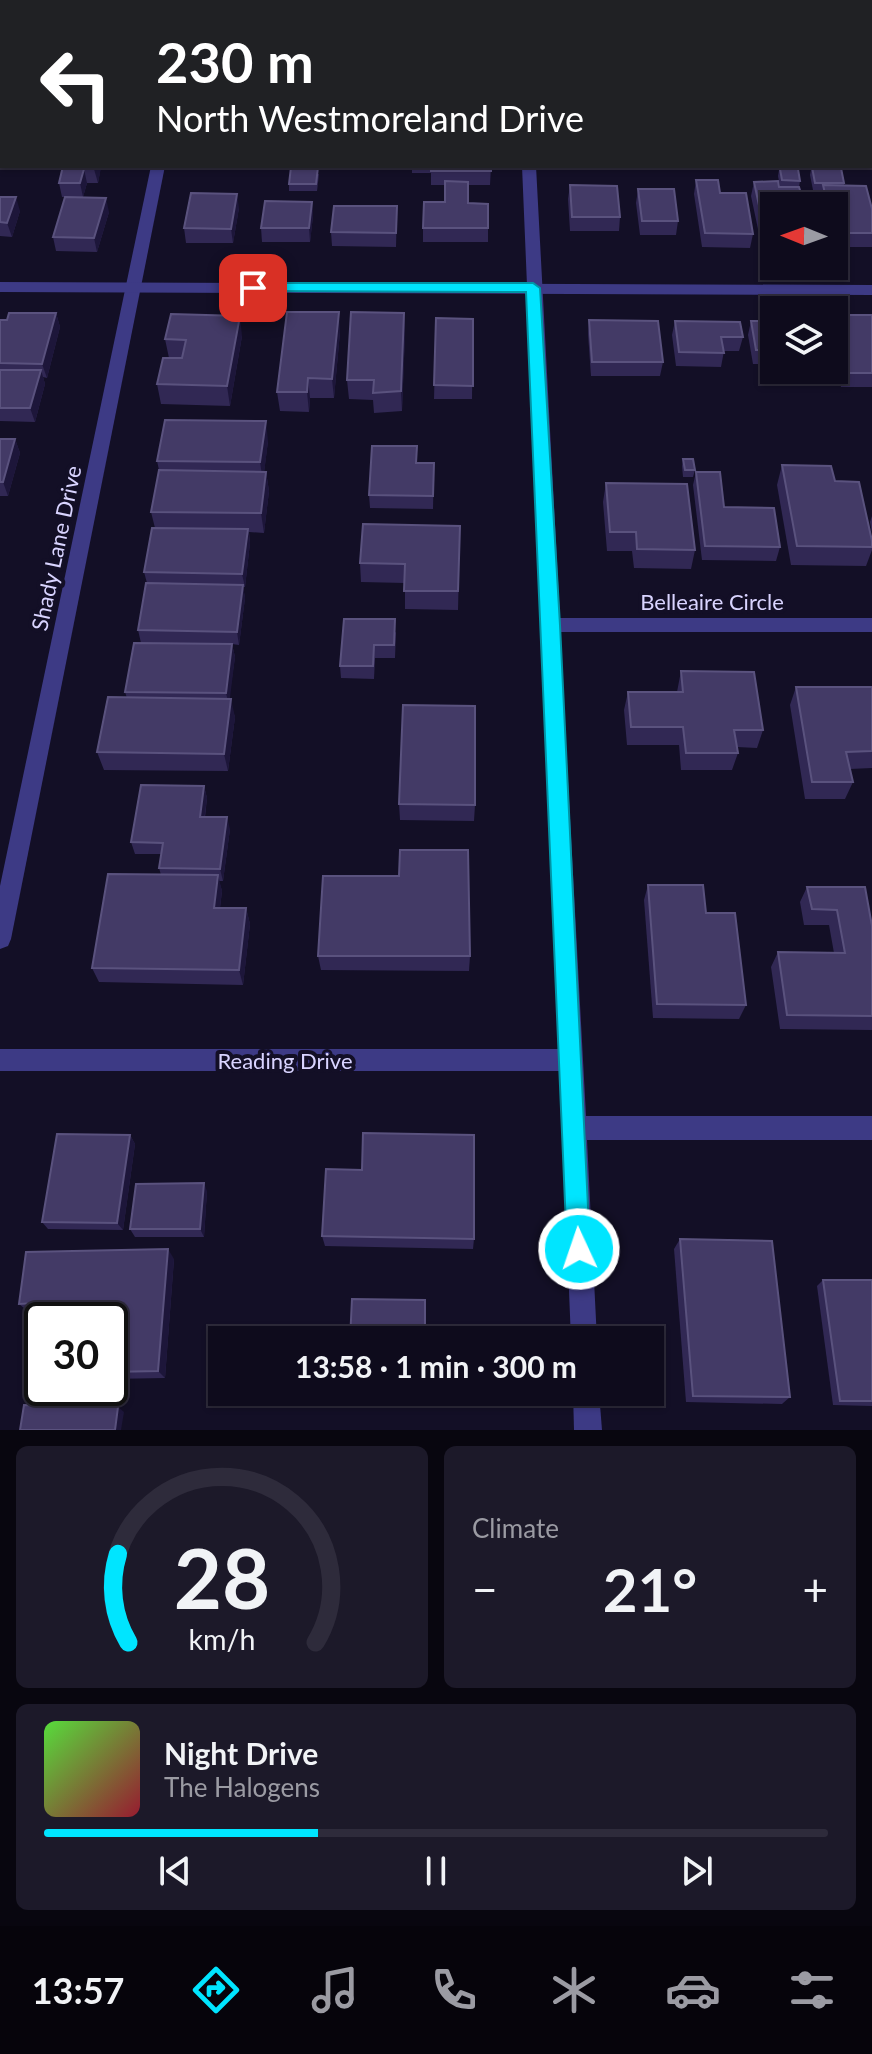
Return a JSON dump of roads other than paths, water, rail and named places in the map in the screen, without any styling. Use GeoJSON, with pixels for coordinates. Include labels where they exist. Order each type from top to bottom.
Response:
{"type":"FeatureCollection","features":[{"type":"Feature","properties":{"kind":"street","name":"Shady Lane Drive"},"geometry":{"type":"LineString","coordinates":[[0,939],[158,168]]}},
{"type":"Feature","properties":{"kind":"street"},"geometry":{"type":"LineString","coordinates":[[529,168],[583,1326]]}},
{"type":"Feature","properties":{"kind":"street"},"geometry":{"type":"LineString","coordinates":[[0,287],[872,290]]}},
{"type":"Feature","properties":{"kind":"street","name":"Belleaire Circle"},"geometry":{"type":"LineString","coordinates":[[551,625],[872,625]]}},
{"type":"Feature","properties":{"kind":"street","name":"Reading Drive"},"geometry":{"type":"LineString","coordinates":[[0,1060],[570,1060]]}},
{"type":"Feature","properties":{"kind":"street"},"geometry":{"type":"LineString","coordinates":[[572,1128],[872,1128]]}},
{"type":"Feature","properties":{"kind":"street"},"geometry":{"type":"LineString","coordinates":[[587,1406],[588,1430]]}}]}
